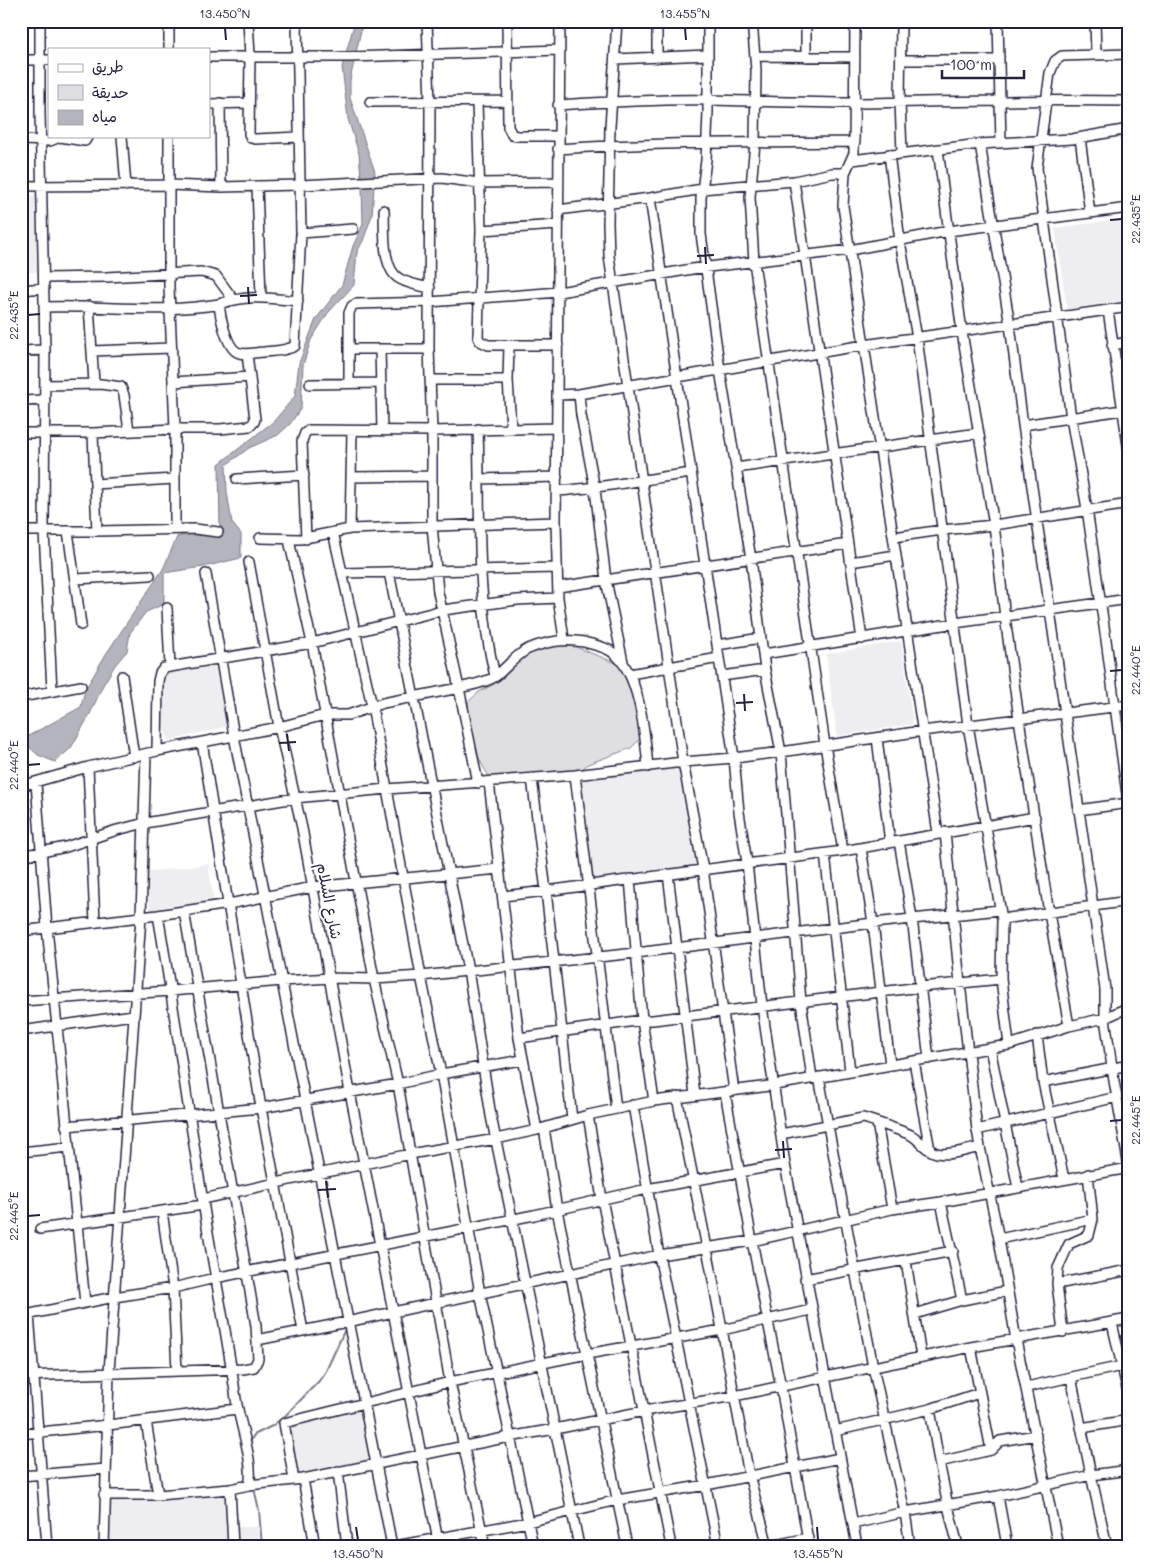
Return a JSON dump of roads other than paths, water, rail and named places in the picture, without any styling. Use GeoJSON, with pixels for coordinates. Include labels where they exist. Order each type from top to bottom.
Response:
{"type":"FeatureCollection","features":[{"type":"Feature","properties":{"kind":"street"},"geometry":{"type":"LineString","coordinates":[[40,21],[44,60],[41,141],[46,400],[44,531],[52,691]]}},
{"type":"Feature","properties":{"kind":"street"},"geometry":{"type":"LineString","coordinates":[[169,21],[170,48]]}},
{"type":"Feature","properties":{"kind":"street"},"geometry":{"type":"LineString","coordinates":[[248,21],[250,56],[248,134],[251,138],[299,137]]}},
{"type":"Feature","properties":{"kind":"street"},"geometry":{"type":"LineString","coordinates":[[219,304],[221,319],[232,347],[237,352],[247,354],[281,350],[295,346],[301,232],[297,21]]}},
{"type":"Feature","properties":{"kind":"street"},"geometry":{"type":"LineString","coordinates":[[427,21],[430,102],[432,525],[435,571],[478,783]]}},
{"type":"Feature","properties":{"kind":"street"},"geometry":{"type":"LineString","coordinates":[[507,21],[508,127],[512,135],[558,136]]}},
{"type":"Feature","properties":{"kind":"street"},"geometry":{"type":"LineString","coordinates":[[560,21],[556,522],[558,598],[564,639]]}},
{"type":"Feature","properties":{"kind":"street"},"geometry":{"type":"LineString","coordinates":[[617,21],[611,102],[608,240],[612,283],[623,359],[629,385],[683,762],[713,943],[722,1011],[729,1092],[740,1172],[809,1542],[769,1546],[749,1475],[677,1097]]}},
{"type":"Feature","properties":{"kind":"street"},"geometry":{"type":"LineString","coordinates":[[657,21],[657,58]]}},
{"type":"Feature","properties":{"kind":"street"},"geometry":{"type":"LineString","coordinates":[[708,21],[708,100],[700,206],[701,234],[765,670],[781,752],[800,1002],[828,1126],[873,1367],[905,1512],[910,1546]]}},
{"type":"Feature","properties":{"kind":"street"},"geometry":{"type":"LineString","coordinates":[[752,21],[756,56],[756,144],[750,206],[754,262],[843,851]]}},
{"type":"Feature","properties":{"kind":"street"},"geometry":{"type":"LineString","coordinates":[[806,21],[806,57]]}},
{"type":"Feature","properties":{"kind":"street"},"geometry":{"type":"LineString","coordinates":[[855,21],[855,142],[852,160],[845,173],[843,206],[922,731],[942,833],[954,914],[977,1130],[999,1239],[1016,1340],[1058,1546]]}},
{"type":"Feature","properties":{"kind":"street"},"geometry":{"type":"LineString","coordinates":[[901,21],[900,102],[902,153]]}},
{"type":"Feature","properties":{"kind":"street"},"geometry":{"type":"LineString","coordinates":[[998,21],[1001,143]]}},
{"type":"Feature","properties":{"kind":"street"},"geometry":{"type":"LineString","coordinates":[[1095,21],[1096,54]]}},
{"type":"Feature","properties":{"kind":"street"},"geometry":{"type":"LineString","coordinates":[[210,57],[428,55],[559,50]]}},
{"type":"Feature","properties":{"kind":"street"},"geometry":{"type":"LineString","coordinates":[[1078,810],[1128,805],[1087,509],[1071,418],[1037,168],[1050,73],[1055,61],[1062,56],[1129,54]]}},
{"type":"Feature","properties":{"kind":"street"},"geometry":{"type":"LineString","coordinates":[[615,60],[708,55]]}},
{"type":"Feature","properties":{"kind":"street"},"geometry":{"type":"LineString","coordinates":[[756,56],[855,57]]}},
{"type":"Feature","properties":{"kind":"street"},"geometry":{"type":"LineString","coordinates":[[21,60],[44,60]]}},
{"type":"Feature","properties":{"kind":"street"},"geometry":{"type":"LineString","coordinates":[[902,60],[998,60]]}},
{"type":"Feature","properties":{"kind":"street"},"geometry":{"type":"LineString","coordinates":[[558,105],[708,100],[900,102],[1101,99],[1129,101]]}},
{"type":"Feature","properties":{"kind":"street"},"geometry":{"type":"LineString","coordinates":[[370,102],[507,101]]}},
{"type":"Feature","properties":{"kind":"street"},"geometry":{"type":"LineString","coordinates":[[477,102],[478,183],[481,230],[478,332],[480,341],[488,345],[558,345]]}},
{"type":"Feature","properties":{"kind":"street"},"geometry":{"type":"LineString","coordinates":[[220,103],[221,187]]}},
{"type":"Feature","properties":{"kind":"street"},"geometry":{"type":"LineString","coordinates":[[210,104],[249,104]]}},
{"type":"Feature","properties":{"kind":"street"},"geometry":{"type":"LineString","coordinates":[[852,160],[980,144],[1080,138],[1127,130],[1129,154]]}},
{"type":"Feature","properties":{"kind":"street"},"geometry":{"type":"LineString","coordinates":[[21,140],[50,141],[58,138]]}},
{"type":"Feature","properties":{"kind":"street"},"geometry":{"type":"LineString","coordinates":[[122,138],[126,186]]}},
{"type":"Feature","properties":{"kind":"street"},"geometry":{"type":"LineString","coordinates":[[169,138],[169,308],[173,382],[175,529]]}},
{"type":"Feature","properties":{"kind":"street"},"geometry":{"type":"LineString","coordinates":[[1080,138],[1090,213]]}},
{"type":"Feature","properties":{"kind":"street"},"geometry":{"type":"LineString","coordinates":[[558,149],[610,145],[706,142],[756,144],[855,142]]}},
{"type":"Feature","properties":{"kind":"street"},"geometry":{"type":"LineString","coordinates":[[257,1340],[659,1255],[752,1241],[892,1209],[989,1194],[1129,1167],[1112,1068],[1105,1018],[1105,989],[1094,907],[1078,810],[1010,325],[980,144]]}},
{"type":"Feature","properties":{"kind":"street"},"geometry":{"type":"LineString","coordinates":[[938,149],[962,332],[994,525],[1019,719],[1049,913],[1069,1026]]}},
{"type":"Feature","properties":{"kind":"street"},"geometry":{"type":"LineString","coordinates":[[889,154],[900,241],[930,439],[968,725],[1001,915],[1002,979],[1009,1044]]}},
{"type":"Feature","properties":{"kind":"street"},"geometry":{"type":"LineString","coordinates":[[558,210],[702,189],[794,181],[845,173]]}},
{"type":"Feature","properties":{"kind":"street"},"geometry":{"type":"LineString","coordinates":[[21,186],[169,185],[221,187],[430,178],[448,178],[478,183],[558,182]]}},
{"type":"Feature","properties":{"kind":"street"},"geometry":{"type":"LineString","coordinates":[[794,181],[862,639]]}},
{"type":"Feature","properties":{"kind":"street"},"geometry":{"type":"LineString","coordinates":[[258,186],[261,297]]}},
{"type":"Feature","properties":{"kind":"street"},"geometry":{"type":"LineString","coordinates":[[650,198],[734,758],[739,812],[748,863],[754,937],[773,1086],[811,1310],[857,1546]]}},
{"type":"Feature","properties":{"kind":"street"},"geometry":{"type":"LineString","coordinates":[[349,384],[349,313],[354,304],[430,302],[559,292],[662,274],[850,250],[948,231],[1129,208]]}},
{"type":"Feature","properties":{"kind":"street"},"geometry":{"type":"LineString","coordinates":[[384,210],[386,256],[392,271],[400,279],[430,288]]}},
{"type":"Feature","properties":{"kind":"street"},"geometry":{"type":"LineString","coordinates":[[481,230],[558,225]]}},
{"type":"Feature","properties":{"kind":"street"},"geometry":{"type":"LineString","coordinates":[[301,232],[353,229]]}},
{"type":"Feature","properties":{"kind":"street"},"geometry":{"type":"LineString","coordinates":[[44,278],[201,272],[212,274],[221,282],[233,299]]}},
{"type":"Feature","properties":{"kind":"street"},"geometry":{"type":"LineString","coordinates":[[21,290],[44,288]]}},
{"type":"Feature","properties":{"kind":"street"},"geometry":{"type":"LineString","coordinates":[[44,307],[169,308],[219,304],[233,299],[261,297],[298,301]]}},
{"type":"Feature","properties":{"kind":"street"},"geometry":{"type":"LineString","coordinates":[[89,306],[94,383]]}},
{"type":"Feature","properties":{"kind":"street"},"geometry":{"type":"LineString","coordinates":[[558,395],[579,394],[864,345],[1129,307]]}},
{"type":"Feature","properties":{"kind":"street"},"geometry":{"type":"LineString","coordinates":[[1108,310],[1129,452]]}},
{"type":"Feature","properties":{"kind":"street"},"geometry":{"type":"LineString","coordinates":[[1112,345],[1129,342]]}},
{"type":"Feature","properties":{"kind":"street"},"geometry":{"type":"LineString","coordinates":[[509,345],[508,380],[511,428]]}},
{"type":"Feature","properties":{"kind":"street"},"geometry":{"type":"LineString","coordinates":[[92,351],[171,348]]}},
{"type":"Feature","properties":{"kind":"street"},"geometry":{"type":"LineString","coordinates":[[349,349],[430,349]]}},
{"type":"Feature","properties":{"kind":"street"},"geometry":{"type":"LineString","coordinates":[[380,349],[382,430]]}},
{"type":"Feature","properties":{"kind":"street"},"geometry":{"type":"LineString","coordinates":[[21,351],[45,350]]}},
{"type":"Feature","properties":{"kind":"street"},"geometry":{"type":"LineString","coordinates":[[21,433],[220,429],[237,428],[252,424],[255,419],[247,354]]}},
{"type":"Feature","properties":{"kind":"street"},"geometry":{"type":"LineString","coordinates":[[173,382],[250,376]]}},
{"type":"Feature","properties":{"kind":"street"},"geometry":{"type":"LineString","coordinates":[[430,380],[508,380]]}},
{"type":"Feature","properties":{"kind":"street"},"geometry":{"type":"LineString","coordinates":[[45,385],[94,383],[117,386],[123,391],[129,431]]}},
{"type":"Feature","properties":{"kind":"street"},"geometry":{"type":"LineString","coordinates":[[310,384],[381,383]]}},
{"type":"Feature","properties":{"kind":"street"},"geometry":{"type":"LineString","coordinates":[[579,394],[581,415],[595,489],[606,580],[623,662]]}},
{"type":"Feature","properties":{"kind":"street"},"geometry":{"type":"LineString","coordinates":[[21,401],[46,400]]}},
{"type":"Feature","properties":{"kind":"street"},"geometry":{"type":"LineString","coordinates":[[1023,425],[1122,410]]}},
{"type":"Feature","properties":{"kind":"street"},"geometry":{"type":"LineString","coordinates":[[306,538],[302,440],[305,433],[315,429],[432,431],[556,428]]}},
{"type":"Feature","properties":{"kind":"street"},"geometry":{"type":"LineString","coordinates":[[478,429],[480,479],[478,524],[483,604],[487,644],[495,676]]}},
{"type":"Feature","properties":{"kind":"street"},"geometry":{"type":"LineString","coordinates":[[350,529],[352,431]]}},
{"type":"Feature","properties":{"kind":"street"},"geometry":{"type":"LineString","coordinates":[[92,433],[96,532]]}},
{"type":"Feature","properties":{"kind":"street"},"geometry":{"type":"LineString","coordinates":[[736,468],[978,433]]}},
{"type":"Feature","properties":{"kind":"street"},"geometry":{"type":"LineString","coordinates":[[557,492],[595,489],[691,473]]}},
{"type":"Feature","properties":{"kind":"street"},"geometry":{"type":"LineString","coordinates":[[237,479],[304,475]]}},
{"type":"Feature","properties":{"kind":"street"},"geometry":{"type":"LineString","coordinates":[[351,476],[432,476]]}},
{"type":"Feature","properties":{"kind":"street"},"geometry":{"type":"LineString","coordinates":[[480,479],[557,477]]}},
{"type":"Feature","properties":{"kind":"street"},"geometry":{"type":"LineString","coordinates":[[95,484],[174,479]]}},
{"type":"Feature","properties":{"kind":"street"},"geometry":{"type":"LineString","coordinates":[[894,537],[994,525],[1087,509],[1129,504]]}},
{"type":"Feature","properties":{"kind":"street"},"geometry":{"type":"LineString","coordinates":[[260,538],[289,540],[350,529],[556,522]]}},
{"type":"Feature","properties":{"kind":"street"},"geometry":{"type":"LineString","coordinates":[[21,531],[96,532],[194,529],[218,532]]}},
{"type":"Feature","properties":{"kind":"street"},"geometry":{"type":"LineString","coordinates":[[68,531],[81,625]]}},
{"type":"Feature","properties":{"kind":"street"},"geometry":{"type":"LineString","coordinates":[[333,532],[372,706],[480,1294],[532,1546]]}},
{"type":"Feature","properties":{"kind":"street"},"geometry":{"type":"LineString","coordinates":[[289,540],[312,643],[374,979],[398,1084],[450,1382],[486,1546]]}},
{"type":"Feature","properties":{"kind":"street"},"geometry":{"type":"LineString","coordinates":[[558,587],[848,544]]}},
{"type":"Feature","properties":{"kind":"street"},"geometry":{"type":"LineString","coordinates":[[850,562],[896,555]]}},
{"type":"Feature","properties":{"kind":"street","name":"شارع السلام"},"geometry":{"type":"LineString","coordinates":[[249,562],[279,727],[313,887],[350,1092],[438,1542]]}},
{"type":"Feature","properties":{"kind":"street"},"geometry":{"type":"LineString","coordinates":[[342,572],[557,568]]}},
{"type":"Feature","properties":{"kind":"street"},"geometry":{"type":"LineString","coordinates":[[389,572],[468,970],[496,1139],[513,1219],[524,1284],[578,1546]]}},
{"type":"Feature","properties":{"kind":"street"},"geometry":{"type":"LineString","coordinates":[[206,574],[219,659],[264,897],[282,981],[363,1402],[394,1546],[438,1542],[481,1529],[528,1522],[617,1500],[706,1485],[840,1458]]}},
{"type":"Feature","properties":{"kind":"street"},"geometry":{"type":"LineString","coordinates":[[75,579],[150,575]]}},
{"type":"Feature","properties":{"kind":"street"},"geometry":{"type":"LineString","coordinates":[[157,751],[158,681],[162,670],[170,666],[312,643],[442,610],[517,600],[558,598]]}},
{"type":"Feature","properties":{"kind":"street"},"geometry":{"type":"LineString","coordinates":[[764,654],[955,623],[1129,599]]}},
{"type":"Feature","properties":{"kind":"street"},"geometry":{"type":"LineString","coordinates":[[167,608],[170,666]]}},
{"type":"Feature","properties":{"kind":"street"},"geometry":{"type":"LineString","coordinates":[[717,645],[761,638]]}},
{"type":"Feature","properties":{"kind":"street"},"geometry":{"type":"LineString","coordinates":[[21,786],[88,767],[157,751],[279,727],[325,715],[348,715],[372,706],[482,682],[495,676],[514,658],[526,650],[542,643],[564,639],[604,648],[623,662],[630,674],[644,721],[648,766]]}},
{"type":"Feature","properties":{"kind":"street"},"geometry":{"type":"LineString","coordinates":[[630,674],[719,658]]}},
{"type":"Feature","properties":{"kind":"street"},"geometry":{"type":"LineString","coordinates":[[722,676],[765,670]]}},
{"type":"Feature","properties":{"kind":"street"},"geometry":{"type":"LineString","coordinates":[[122,676],[134,757]]}},
{"type":"Feature","properties":{"kind":"street"},"geometry":{"type":"LineString","coordinates":[[21,697],[81,686]]}},
{"type":"Feature","properties":{"kind":"street"},"geometry":{"type":"LineString","coordinates":[[21,856],[42,853],[145,822],[295,798],[489,782],[734,758],[922,731],[1129,705]]}},
{"type":"Feature","properties":{"kind":"street"},"geometry":{"type":"LineString","coordinates":[[877,738],[894,842],[912,918],[929,1059]]}},
{"type":"Feature","properties":{"kind":"street"},"geometry":{"type":"LineString","coordinates":[[202,742],[262,1108],[303,1331]]}},
{"type":"Feature","properties":{"kind":"street"},"geometry":{"type":"LineString","coordinates":[[104,1546],[109,1372],[134,993],[141,917],[146,754]]}},
{"type":"Feature","properties":{"kind":"street"},"geometry":{"type":"LineString","coordinates":[[88,767],[95,922]]}},
{"type":"Feature","properties":{"kind":"street"},"geometry":{"type":"LineString","coordinates":[[575,774],[616,1109]]}},
{"type":"Feature","properties":{"kind":"street"},"geometry":{"type":"LineString","coordinates":[[532,778],[572,1119]]}},
{"type":"Feature","properties":{"kind":"street"},"geometry":{"type":"LineString","coordinates":[[36,782],[66,1126],[85,1303]]}},
{"type":"Feature","properties":{"kind":"street"},"geometry":{"type":"LineString","coordinates":[[489,782],[522,1060],[540,1129],[626,1546]]}},
{"type":"Feature","properties":{"kind":"street"},"geometry":{"type":"LineString","coordinates":[[503,896],[825,854],[986,824],[1035,817]]}},
{"type":"Feature","properties":{"kind":"street"},"geometry":{"type":"LineString","coordinates":[[861,848],[874,923],[890,1065]]}},
{"type":"Feature","properties":{"kind":"street"},"geometry":{"type":"LineString","coordinates":[[825,854],[850,1072]]}},
{"type":"Feature","properties":{"kind":"street"},"geometry":{"type":"LineString","coordinates":[[21,931],[158,915],[229,904],[313,887],[499,868]]}},
{"type":"Feature","properties":{"kind":"street"},"geometry":{"type":"LineString","coordinates":[[668,874],[694,1095]]}},
{"type":"Feature","properties":{"kind":"street"},"geometry":{"type":"LineString","coordinates":[[630,879],[642,1020],[654,1101]]}},
{"type":"Feature","properties":{"kind":"street"},"geometry":{"type":"LineString","coordinates":[[21,1000],[171,991],[330,978],[374,979],[421,976],[636,953],[912,918],[954,914],[1049,913],[1129,901]]}},
{"type":"Feature","properties":{"kind":"street"},"geometry":{"type":"LineString","coordinates":[[21,1376],[232,1370],[254,1367],[258,1359],[257,1340],[246,1272],[184,911]]}},
{"type":"Feature","properties":{"kind":"street"},"geometry":{"type":"LineString","coordinates":[[158,915],[237,1409],[249,1461],[249,1485]]}},
{"type":"Feature","properties":{"kind":"street"},"geometry":{"type":"LineString","coordinates":[[519,1038],[642,1020],[1002,979]]}},
{"type":"Feature","properties":{"kind":"street"},"geometry":{"type":"LineString","coordinates":[[40,1229],[162,1211],[232,1193],[410,1154],[496,1139],[588,1115],[654,1101],[773,1086],[968,1053],[1105,1018],[1129,1007]]}},
{"type":"Feature","properties":{"kind":"street"},"geometry":{"type":"LineString","coordinates":[[21,1031],[133,1014]]}},
{"type":"Feature","properties":{"kind":"street"},"geometry":{"type":"LineString","coordinates":[[1037,1035],[1043,1082],[1064,1179]]}},
{"type":"Feature","properties":{"kind":"street"},"geometry":{"type":"LineString","coordinates":[[990,1048],[1018,1188]]}},
{"type":"Feature","properties":{"kind":"street"},"geometry":{"type":"LineString","coordinates":[[66,1126],[262,1108],[522,1060]]}},
{"type":"Feature","properties":{"kind":"street"},"geometry":{"type":"LineString","coordinates":[[914,1061],[930,1150]]}},
{"type":"Feature","properties":{"kind":"street"},"geometry":{"type":"LineString","coordinates":[[1043,1082],[1129,1065]]}},
{"type":"Feature","properties":{"kind":"street"},"geometry":{"type":"LineString","coordinates":[[977,1130],[1117,1098]]}},
{"type":"Feature","properties":{"kind":"street"},"geometry":{"type":"LineString","coordinates":[[633,1105],[659,1255],[718,1546]]}},
{"type":"Feature","properties":{"kind":"street"},"geometry":{"type":"LineString","coordinates":[[588,1115],[602,1199],[671,1546]]}},
{"type":"Feature","properties":{"kind":"street"},"geometry":{"type":"LineString","coordinates":[[781,1134],[863,1118],[911,1136],[930,1150],[941,1153],[980,1147]]}},
{"type":"Feature","properties":{"kind":"street"},"geometry":{"type":"LineString","coordinates":[[877,1124],[892,1209]]}},
{"type":"Feature","properties":{"kind":"street"},"geometry":{"type":"LineString","coordinates":[[21,1152],[69,1147]]}},
{"type":"Feature","properties":{"kind":"street"},"geometry":{"type":"LineString","coordinates":[[47,1546],[34,1375],[25,1315],[114,1297],[173,1288],[557,1210],[647,1189],[785,1164]]}},
{"type":"Feature","properties":{"kind":"street"},"geometry":{"type":"LineString","coordinates":[[1063,1332],[1057,1284],[1058,1268],[1069,1244],[1089,1234],[1093,1219],[1088,1174]]}},
{"type":"Feature","properties":{"kind":"street"},"geometry":{"type":"LineString","coordinates":[[941,1202],[962,1300]]}},
{"type":"Feature","properties":{"kind":"street"},"geometry":{"type":"LineString","coordinates":[[162,1211],[173,1288],[177,1371]]}},
{"type":"Feature","properties":{"kind":"street"},"geometry":{"type":"LineString","coordinates":[[999,1239],[1093,1219]]}},
{"type":"Feature","properties":{"kind":"street"},"geometry":{"type":"LineString","coordinates":[[806,1279],[953,1251]]}},
{"type":"Feature","properties":{"kind":"street"},"geometry":{"type":"LineString","coordinates":[[906,1261],[921,1357]]}},
{"type":"Feature","properties":{"kind":"street"},"geometry":{"type":"LineString","coordinates":[[1057,1284],[1129,1270]]}},
{"type":"Feature","properties":{"kind":"street"},"geometry":{"type":"LineString","coordinates":[[915,1314],[962,1300],[1007,1291]]}},
{"type":"Feature","properties":{"kind":"street"},"geometry":{"type":"LineString","coordinates":[[314,1546],[284,1423],[363,1402],[496,1372],[722,1330],[811,1310]]}},
{"type":"Feature","properties":{"kind":"street"},"geometry":{"type":"LineString","coordinates":[[104,1495],[158,1495],[230,1489],[298,1479],[509,1437],[554,1430],[600,1419],[781,1387],[825,1376],[971,1347],[1129,1319]]}},
{"type":"Feature","properties":{"kind":"street"},"geometry":{"type":"LineString","coordinates":[[1112,1323],[1129,1397]]}},
{"type":"Feature","properties":{"kind":"street"},"geometry":{"type":"LineString","coordinates":[[971,1347],[991,1450]]}},
{"type":"Feature","properties":{"kind":"street"},"geometry":{"type":"LineString","coordinates":[[1027,1387],[1122,1366]]}},
{"type":"Feature","properties":{"kind":"street"},"geometry":{"type":"LineString","coordinates":[[1072,1378],[1107,1546]]}},
{"type":"Feature","properties":{"kind":"street"},"geometry":{"type":"LineString","coordinates":[[835,1431],[930,1409],[979,1393]]}},
{"type":"Feature","properties":{"kind":"street"},"geometry":{"type":"LineString","coordinates":[[21,1434],[237,1409]]}},
{"type":"Feature","properties":{"kind":"street"},"geometry":{"type":"LineString","coordinates":[[930,1409],[939,1462],[958,1546]]}},
{"type":"Feature","properties":{"kind":"street"},"geometry":{"type":"LineString","coordinates":[[1081,1428],[1129,1420]]}},
{"type":"Feature","properties":{"kind":"street"},"geometry":{"type":"LineString","coordinates":[[146,1421],[158,1495]]}},
{"type":"Feature","properties":{"kind":"street"},"geometry":{"type":"LineString","coordinates":[[939,1462],[991,1450],[1000,1441],[1036,1435]]}},
{"type":"Feature","properties":{"kind":"street"},"geometry":{"type":"LineString","coordinates":[[21,1476],[106,1470]]}},
{"type":"Feature","properties":{"kind":"street"},"geometry":{"type":"LineString","coordinates":[[853,1524],[905,1512],[998,1496],[1091,1475],[1129,1470]]}},
{"type":"Feature","properties":{"kind":"street"},"geometry":{"type":"LineString","coordinates":[[338,1471],[347,1546]]}},
{"type":"Feature","properties":{"kind":"street"},"geometry":{"type":"LineString","coordinates":[[230,1489],[233,1546]]}},
{"type":"Feature","properties":{"kind":"street"},"geometry":{"type":"LineString","coordinates":[[998,1496],[1007,1546]]}},
{"type":"Feature","properties":{"kind":"water"},"geometry":{"type":"Polygon","coordinates":[[[355,21],[363,21],[350,80],[350,98],[375,172],[372,215],[357,252],[354,285],[328,313],[311,340],[303,365],[301,408],[290,424],[278,435],[249,448],[226,465],[227,492],[232,523],[241,534],[241,558],[203,567],[164,573],[164,604],[146,612],[130,633],[127,651],[115,665],[103,685],[90,714],[71,748],[55,762],[38,755],[26,744],[21,746],[21,740],[81,707],[85,690],[106,654],[163,569],[177,537],[197,531],[220,533],[219,464],[274,421],[295,396],[299,363],[316,319],[342,285],[353,246],[363,224],[359,154],[348,119],[342,67],[355,21]]]}},
{"type":"Feature","properties":{"kind":"water"},"geometry":{"type":"Polygon","coordinates":[[[21,1188],[26,1206],[27,1230],[21,1256],[21,1188]]]}},
{"type":"Feature","properties":{"kind":"waterway"},"geometry":{"type":"LineString","coordinates":[[250,1446],[254,1435],[272,1426],[286,1415],[319,1381],[326,1371],[346,1327]]}},
{"type":"Feature","properties":{"kind":"waterway"},"geometry":{"type":"LineString","coordinates":[[254,1488],[259,1510],[262,1546]]}}]}
